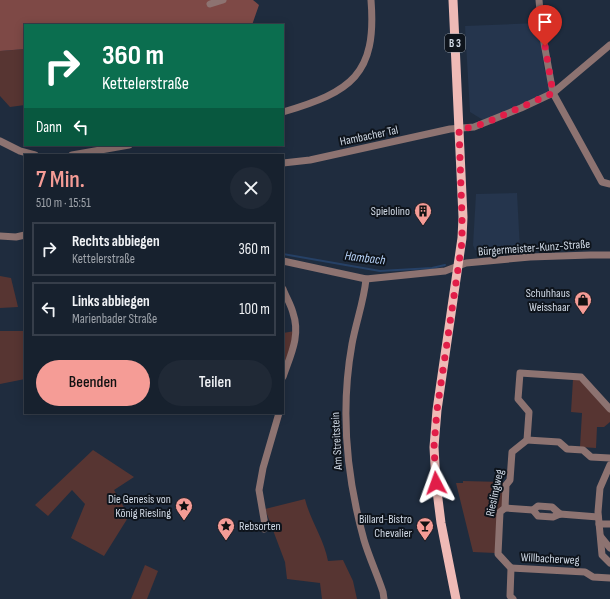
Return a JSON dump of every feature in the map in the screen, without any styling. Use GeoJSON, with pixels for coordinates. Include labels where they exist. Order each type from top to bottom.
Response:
{"type":"FeatureCollection","features":[{"type":"Feature","properties":{"kind":"main road","name":"B 3"},"geometry":{"type":"LineString","coordinates":[[453,0],[459,129],[462,242],[438,404],[434,447],[436,483],[456,599]]}},
{"type":"Feature","properties":{"kind":"street"},"geometry":{"type":"LineString","coordinates":[[210,4],[223,0]]}},
{"type":"Feature","properties":{"kind":"street"},"geometry":{"type":"LineString","coordinates":[[284,112],[335,93],[351,81],[359,71],[366,59],[371,43],[373,20],[371,0]]}},
{"type":"Feature","properties":{"kind":"street"},"geometry":{"type":"LineString","coordinates":[[538,0],[553,93],[602,182],[610,184]]}},
{"type":"Feature","properties":{"kind":"street","name":"Hambacher Tal"},"geometry":{"type":"LineString","coordinates":[[284,163],[310,160],[450,129],[474,127],[553,93],[610,45]]}},
{"type":"Feature","properties":{"kind":"street"},"geometry":{"type":"LineString","coordinates":[[0,141],[20,151],[31,154]]}},
{"type":"Feature","properties":{"kind":"street"},"geometry":{"type":"LineString","coordinates":[[78,154],[123,146]]}},
{"type":"Feature","properties":{"kind":"street"},"geometry":{"type":"LineString","coordinates":[[0,236],[16,237],[24,235]]}},
{"type":"Feature","properties":{"kind":"street","name":"Bürgermeister-Kunz-Straße"},"geometry":{"type":"LineString","coordinates":[[284,261],[366,279],[445,271],[466,263],[530,257],[610,255]]}},
{"type":"Feature","properties":{"kind":"street","name":"Am Streitstein"},"geometry":{"type":"LineString","coordinates":[[366,279],[364,298],[352,344],[346,397],[345,426],[348,465],[355,506],[384,599]]}},
{"type":"Feature","properties":{"kind":"street"},"geometry":{"type":"LineString","coordinates":[[284,292],[293,313],[297,332],[293,351],[284,375]]}},
{"type":"Feature","properties":{"kind":"street"},"geometry":{"type":"LineString","coordinates":[[610,409],[582,377],[520,373],[518,399],[529,412],[527,440],[559,442],[567,449],[583,450],[591,457],[610,458]]}},
{"type":"Feature","properties":{"kind":"street"},"geometry":{"type":"LineString","coordinates":[[264,529],[265,525],[259,490],[262,468],[279,414]]}},
{"type":"Feature","properties":{"kind":"street","name":"Rieslingweg"},"geometry":{"type":"LineString","coordinates":[[511,568],[498,554],[500,512],[505,508],[506,485],[510,480],[512,452],[527,440]]}},
{"type":"Feature","properties":{"kind":"street"},"geometry":{"type":"LineString","coordinates":[[610,465],[603,479],[598,496],[598,520],[602,555],[610,563]]}},
{"type":"Feature","properties":{"kind":"street"},"geometry":{"type":"LineString","coordinates":[[505,508],[533,510],[538,516],[553,517],[560,514],[598,520],[610,524]]}},
{"type":"Feature","properties":{"kind":"street"},"geometry":{"type":"LineString","coordinates":[[601,537],[610,548]]}},
{"type":"Feature","properties":{"kind":"street"},"geometry":{"type":"LineString","coordinates":[[511,568],[510,596],[513,599]]}},
{"type":"Feature","properties":{"kind":"street","name":"Willbacherweg"},"geometry":{"type":"LineString","coordinates":[[511,568],[585,572],[593,577],[610,578]]}},
{"type":"Feature","properties":{"kind":"shaded area"},"geometry":{"type":"Polygon","coordinates":[[[0,0],[253,0],[259,5],[252,24],[24,24],[24,49],[0,51],[0,0]]]}},
{"type":"Feature","properties":{"kind":"shaded area"},"geometry":{"type":"Polygon","coordinates":[[[538,23],[544,68],[552,92],[483,120],[470,112],[465,26],[538,23]]]}},
{"type":"Feature","properties":{"kind":"shaded area"},"geometry":{"type":"Polygon","coordinates":[[[24,49],[24,105],[10,107],[0,96],[0,51],[24,49]]]}},
{"type":"Feature","properties":{"kind":"shaded area"},"geometry":{"type":"Polygon","coordinates":[[[517,193],[520,250],[482,252],[475,250],[473,245],[476,194],[517,193]]]}},
{"type":"Feature","properties":{"kind":"shaded area"},"geometry":{"type":"Polygon","coordinates":[[[0,276],[11,278],[18,307],[0,308],[0,276]]]}},
{"type":"Feature","properties":{"kind":"shaded area"},"geometry":{"type":"Polygon","coordinates":[[[0,331],[24,331],[24,379],[0,384],[0,331]]]}},
{"type":"Feature","properties":{"kind":"shaded area"},"geometry":{"type":"Polygon","coordinates":[[[295,331],[284,369],[284,333],[295,331]]]}},
{"type":"Feature","properties":{"kind":"shaded area"},"geometry":{"type":"Polygon","coordinates":[[[573,379],[581,379],[610,412],[610,422],[604,427],[597,427],[596,448],[580,447],[582,413],[571,412],[573,379]]]}},
{"type":"Feature","properties":{"kind":"shaded area"},"geometry":{"type":"Polygon","coordinates":[[[93,450],[134,477],[114,490],[129,516],[104,556],[71,538],[85,504],[72,490],[48,516],[35,505],[93,450]]]}},
{"type":"Feature","properties":{"kind":"shaded area"},"geometry":{"type":"Polygon","coordinates":[[[463,481],[503,482],[502,506],[495,553],[473,552],[456,483],[463,483],[463,481]]]}},
{"type":"Feature","properties":{"kind":"shaded area"},"geometry":{"type":"Polygon","coordinates":[[[305,499],[328,561],[343,560],[353,581],[357,599],[322,599],[320,583],[287,579],[285,562],[265,509],[305,499]]]}},
{"type":"Feature","properties":{"kind":"shaded area"},"geometry":{"type":"Polygon","coordinates":[[[145,565],[158,571],[147,599],[131,599],[145,565]]]}},
{"type":"Feature","properties":{"kind":"waterway","name":"Hambach"},"geometry":{"type":"LineString","coordinates":[[284,254],[380,271],[432,268],[445,265]]}},
{"type":"Feature","properties":{"kind":"place","name":"Spielolino"},"geometry":{"type":"Point","coordinates":[423,226]}},
{"type":"Feature","properties":{"kind":"place","name":"Schuhhaus Weisshaar"},"geometry":{"type":"Point","coordinates":[583,315]}},
{"type":"Feature","properties":{"kind":"place","name":"Die Genesis von König Riesling"},"geometry":{"type":"Point","coordinates":[184,521]}},
{"type":"Feature","properties":{"kind":"place","name":"Rebsorten"},"geometry":{"type":"Point","coordinates":[226,541]}},
{"type":"Feature","properties":{"kind":"place","name":"Billard-Bistro Chevalier"},"geometry":{"type":"Point","coordinates":[425,541]}},
{"type":"Feature","properties":{"kind":"route"},"geometry":{"type":"LineString","coordinates":[[436,483],[434,447],[437,410],[462,242],[459,129],[474,127],[490,121],[553,93],[545,46]]}}]}
